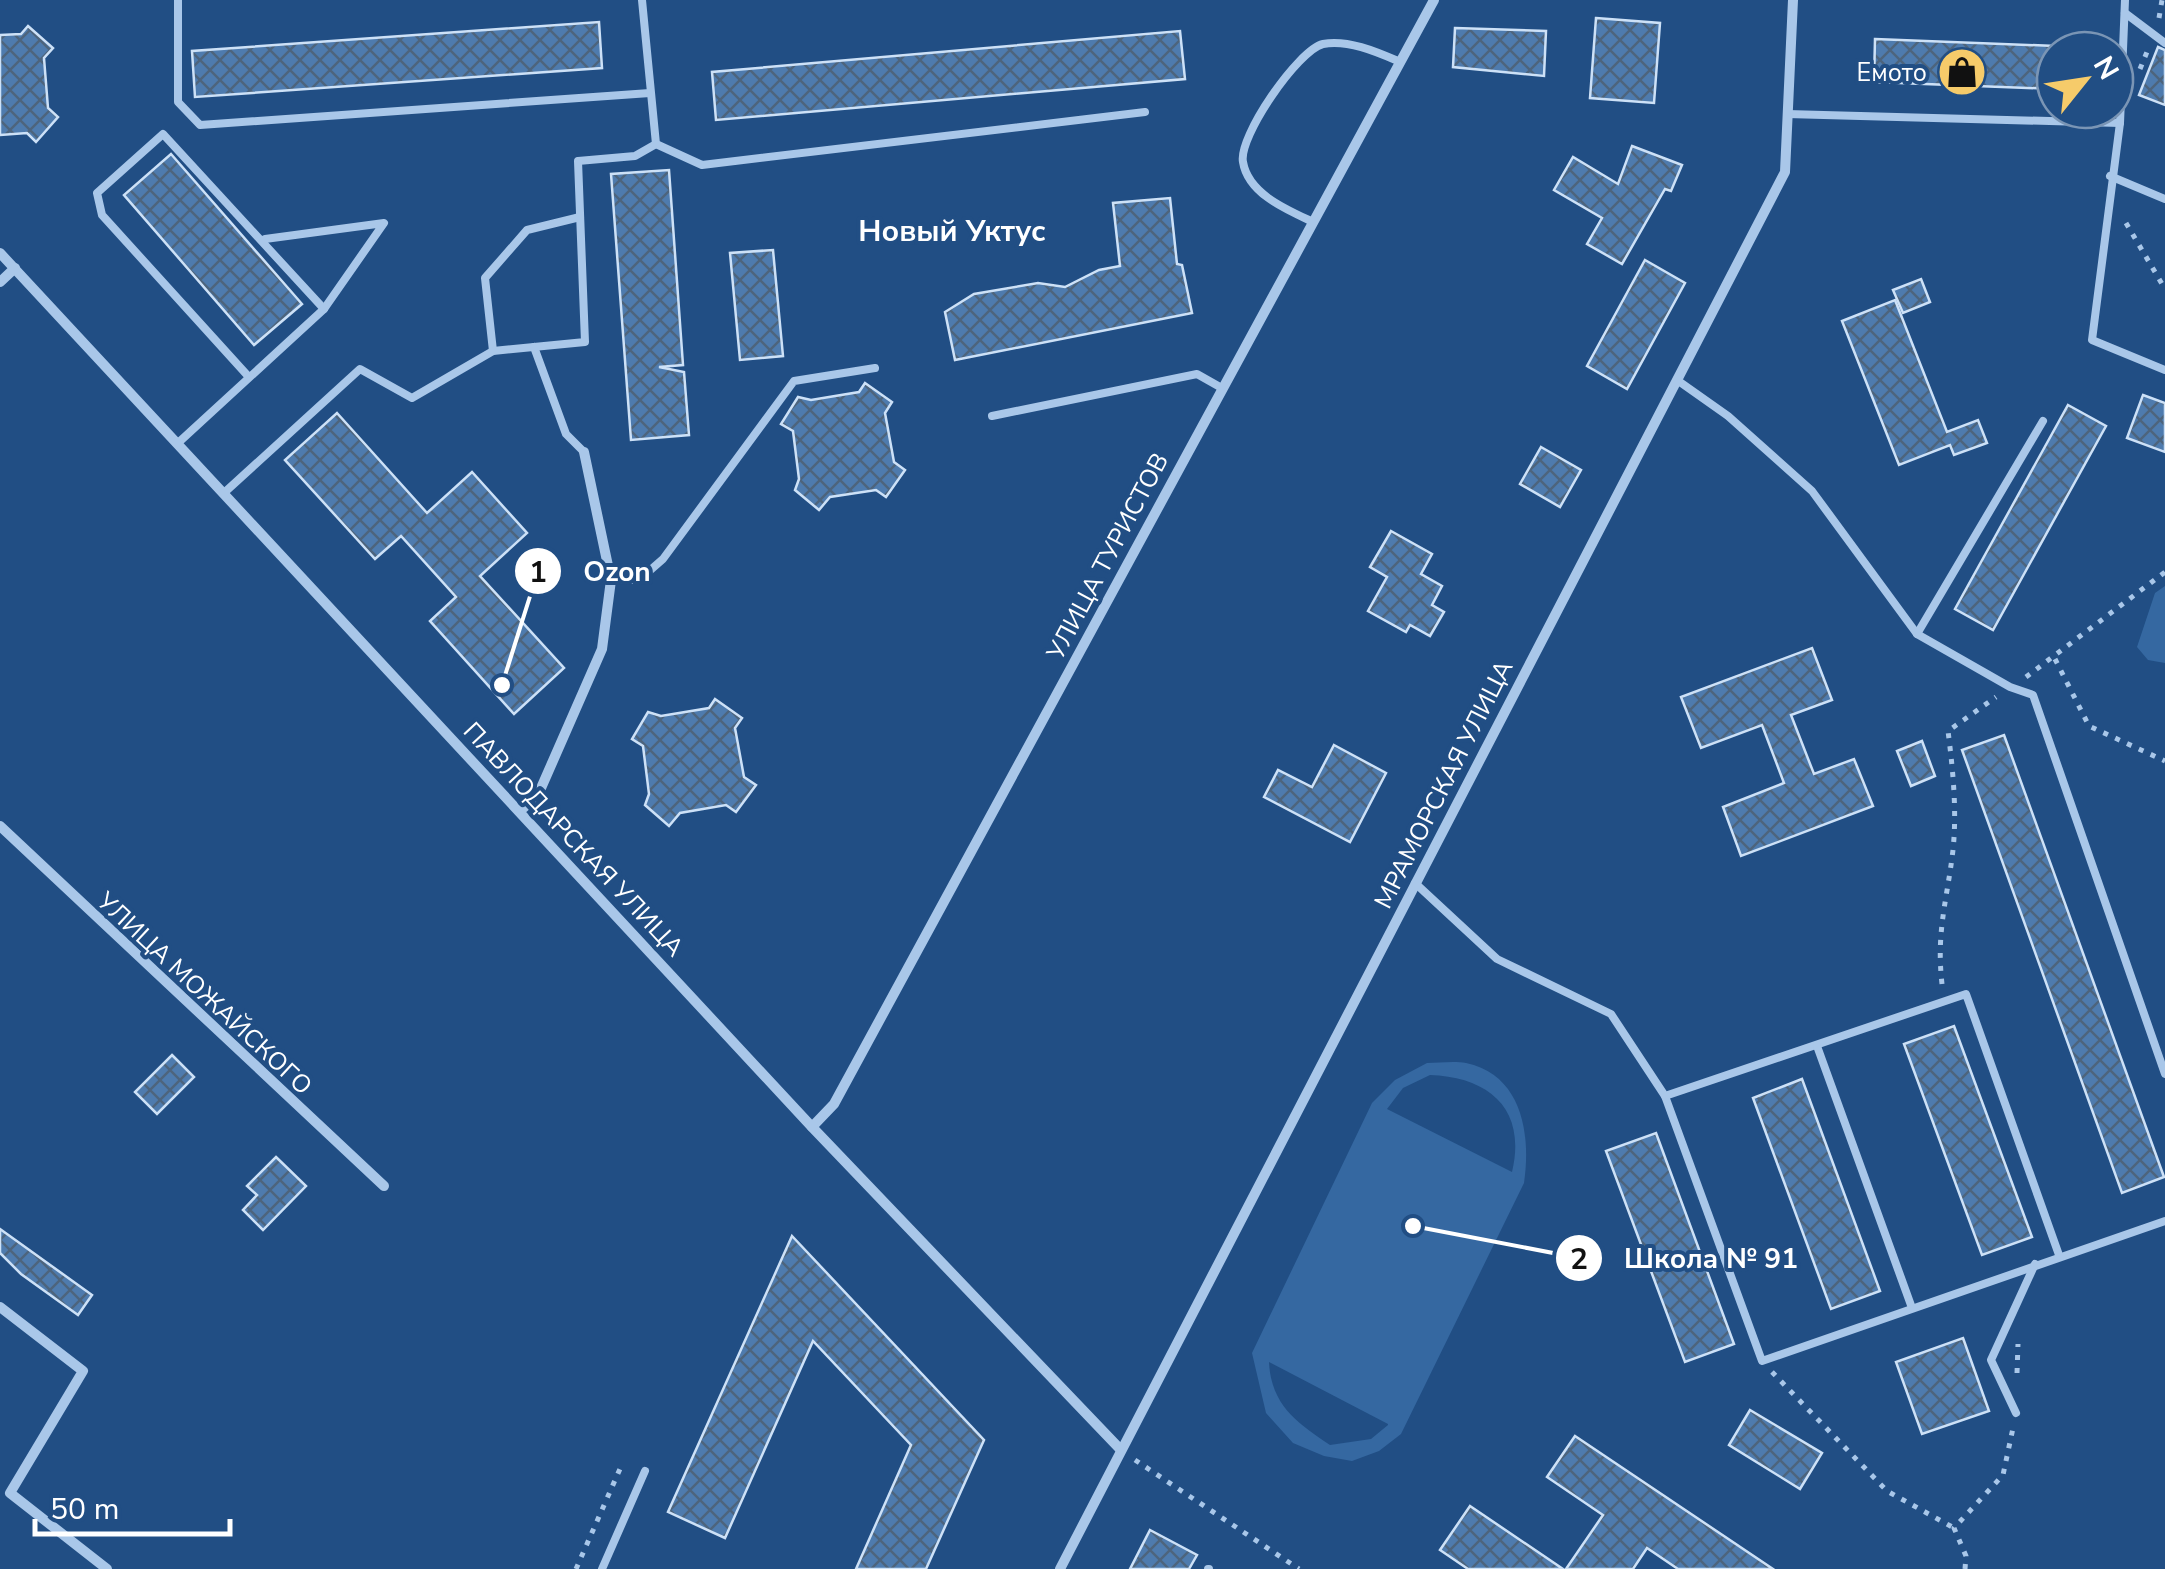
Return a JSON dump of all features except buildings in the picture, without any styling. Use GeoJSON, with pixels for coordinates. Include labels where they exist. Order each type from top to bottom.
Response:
{"type":"FeatureCollection","features":[{"type":"Feature","properties":{"kind":"street","name":"УЛИЦА ТУРИСТОВ"},"geometry":{"type":"LineString","coordinates":[[812,1128],[834,1104],[1310,221],[1434,0]]}},
{"type":"Feature","properties":{"kind":"street","name":"МРАМОРСКАЯ УЛИЦА"},"geometry":{"type":"LineString","coordinates":[[1060,1569],[1785,172],[1793,0]]}},
{"type":"Feature","properties":{"kind":"street","name":"ПАВЛОДАРСКАЯ УЛИЦА"},"geometry":{"type":"LineString","coordinates":[[0,253],[521,810],[812,1128],[1120,1450]]}},
{"type":"Feature","properties":{"kind":"street"},"geometry":{"type":"LineString","coordinates":[[0,282],[15,268]]}},
{"type":"Feature","properties":{"kind":"street"},"geometry":{"type":"LineString","coordinates":[[521,810],[538,795],[602,649],[611,580],[584,452]]}},
{"type":"Feature","properties":{"kind":"street","name":"УЛИЦА МОЖАЙСКОГО"},"geometry":{"type":"LineString","coordinates":[[0,826],[384,1186]]}},
{"type":"Feature","properties":{"kind":"street"},"geometry":{"type":"LineString","coordinates":[[0,1307],[83,1371],[10,1492],[107,1569]]}},
{"type":"Feature","properties":{"kind":"lane"},"geometry":{"type":"LineString","coordinates":[[178,0],[178,102],[200,125],[650,93]]}},
{"type":"Feature","properties":{"kind":"lane"},"geometry":{"type":"LineString","coordinates":[[642,0],[656,144]]}},
{"type":"Feature","properties":{"kind":"lane"},"geometry":{"type":"LineString","coordinates":[[2125,0],[2125,30]]}},
{"type":"Feature","properties":{"kind":"lane"},"geometry":{"type":"LineString","coordinates":[[2126,13],[2153,38],[2165,43]]}},
{"type":"Feature","properties":{"kind":"lane"},"geometry":{"type":"LineString","coordinates":[[1310,221],[1263,195],[1242,164],[1243,144],[1299,56],[1324,44],[1370,48],[1398,61]]}},
{"type":"Feature","properties":{"kind":"lane"},"geometry":{"type":"LineString","coordinates":[[656,144],[702,164],[1145,112]]}},
{"type":"Feature","properties":{"kind":"lane"},"geometry":{"type":"LineString","coordinates":[[1787,114],[2035,120]]}},
{"type":"Feature","properties":{"kind":"lane"},"geometry":{"type":"LineString","coordinates":[[2119,130],[2092,340],[2165,370]]}},
{"type":"Feature","properties":{"kind":"lane"},"geometry":{"type":"LineString","coordinates":[[248,376],[102,215],[96,193],[163,134],[324,308]]}},
{"type":"Feature","properties":{"kind":"lane"},"geometry":{"type":"LineString","coordinates":[[225,492],[360,369],[412,398],[493,351],[585,342],[578,161],[636,156],[656,144]]}},
{"type":"Feature","properties":{"kind":"lane"},"geometry":{"type":"LineString","coordinates":[[2110,176],[2165,199]]}},
{"type":"Feature","properties":{"kind":"lane"},"geometry":{"type":"LineString","coordinates":[[493,351],[485,278],[528,230],[580,217]]}},
{"type":"Feature","properties":{"kind":"lane"},"geometry":{"type":"LineString","coordinates":[[178,443],[324,308],[384,223],[265,240]]}},
{"type":"Feature","properties":{"kind":"lane"},"geometry":{"type":"LineString","coordinates":[[534,347],[566,434],[584,452]]}},
{"type":"Feature","properties":{"kind":"lane"},"geometry":{"type":"LineString","coordinates":[[611,580],[639,580],[663,560],[794,381],[875,368]]}},
{"type":"Feature","properties":{"kind":"lane"},"geometry":{"type":"LineString","coordinates":[[992,416],[1197,374],[1220,388]]}},
{"type":"Feature","properties":{"kind":"lane"},"geometry":{"type":"LineString","coordinates":[[1677,380],[1728,416],[1812,492],[1917,634],[2010,687],[2034,695],[2165,1074]]}},
{"type":"Feature","properties":{"kind":"lane"},"geometry":{"type":"LineString","coordinates":[[1917,634],[2043,421]]}},
{"type":"Feature","properties":{"kind":"lane"},"geometry":{"type":"LineString","coordinates":[[1415,883],[1497,960],[1611,1014],[1665,1096],[1762,1361],[2165,1221]]}},
{"type":"Feature","properties":{"kind":"lane"},"geometry":{"type":"LineString","coordinates":[[1665,1096],[1966,994],[2059,1256]]}},
{"type":"Feature","properties":{"kind":"lane"},"geometry":{"type":"LineString","coordinates":[[1818,1046],[1912,1308]]}},
{"type":"Feature","properties":{"kind":"lane"},"geometry":{"type":"LineString","coordinates":[[2016,1413],[1991,1360],[2035,1264]]}},
{"type":"Feature","properties":{"kind":"lane"},"geometry":{"type":"LineString","coordinates":[[602,1569],[645,1471]]}},
{"type":"Feature","properties":{"kind":"path"},"geometry":{"type":"LineString","coordinates":[[2138,74],[2153,38],[2162,0]]}},
{"type":"Feature","properties":{"kind":"path"},"geometry":{"type":"LineString","coordinates":[[2129,185],[2126,223],[2165,289]]}},
{"type":"Feature","properties":{"kind":"path"},"geometry":{"type":"LineString","coordinates":[[1944,1002],[1937,940],[1953,848],[1954,780],[1948,732],[2055,659],[2165,572]]}},
{"type":"Feature","properties":{"kind":"path"},"geometry":{"type":"LineString","coordinates":[[2055,659],[2089,726],[2165,761]]}},
{"type":"Feature","properties":{"kind":"path"},"geometry":{"type":"LineString","coordinates":[[1762,1361],[1886,1491],[1954,1528]]}},
{"type":"Feature","properties":{"kind":"path"},"geometry":{"type":"LineString","coordinates":[[1120,1450],[1299,1569]]}},
{"type":"Feature","properties":{"kind":"path"},"geometry":{"type":"LineString","coordinates":[[576,1569],[623,1462]]}},
{"type":"Feature","properties":{"kind":"shaded area"},"geometry":{"type":"Polygon","coordinates":[[[2165,586],[2165,663],[2148,660],[2137,647],[2155,593],[2165,586]]]}},
{"type":"Feature","properties":{"kind":"shaded area"},"geometry":{"type":"Polygon","coordinates":[[[1452,1062],[1485,1070],[1500,1080],[1519,1110],[1524,1128],[1524,1183],[1401,1434],[1379,1451],[1352,1461],[1324,1456],[1293,1443],[1266,1413],[1252,1353],[1372,1103],[1395,1080],[1427,1063],[1452,1062]],[[1430,1075],[1403,1088],[1387,1109],[1512,1172],[1514,1131],[1499,1101],[1470,1082],[1430,1075]],[[1269,1362],[1280,1401],[1297,1420],[1330,1445],[1371,1439],[1388,1425],[1388,1424],[1269,1362]]]}},
{"type":"Feature","properties":{"kind":"place","name":"Емото"},"geometry":{"type":"Point","coordinates":[1962,72]}},
{"type":"Feature","properties":{"kind":"place","name":"Ozon"},"geometry":{"type":"Point","coordinates":[502,685]}},
{"type":"Feature","properties":{"kind":"place","name":"Школа № 91"},"geometry":{"type":"Point","coordinates":[1413,1226]}},
{"type":"Feature","properties":{"kind":"district","name":"Новый Уктус"},"geometry":{"type":"Point","coordinates":[952,231]}}]}
